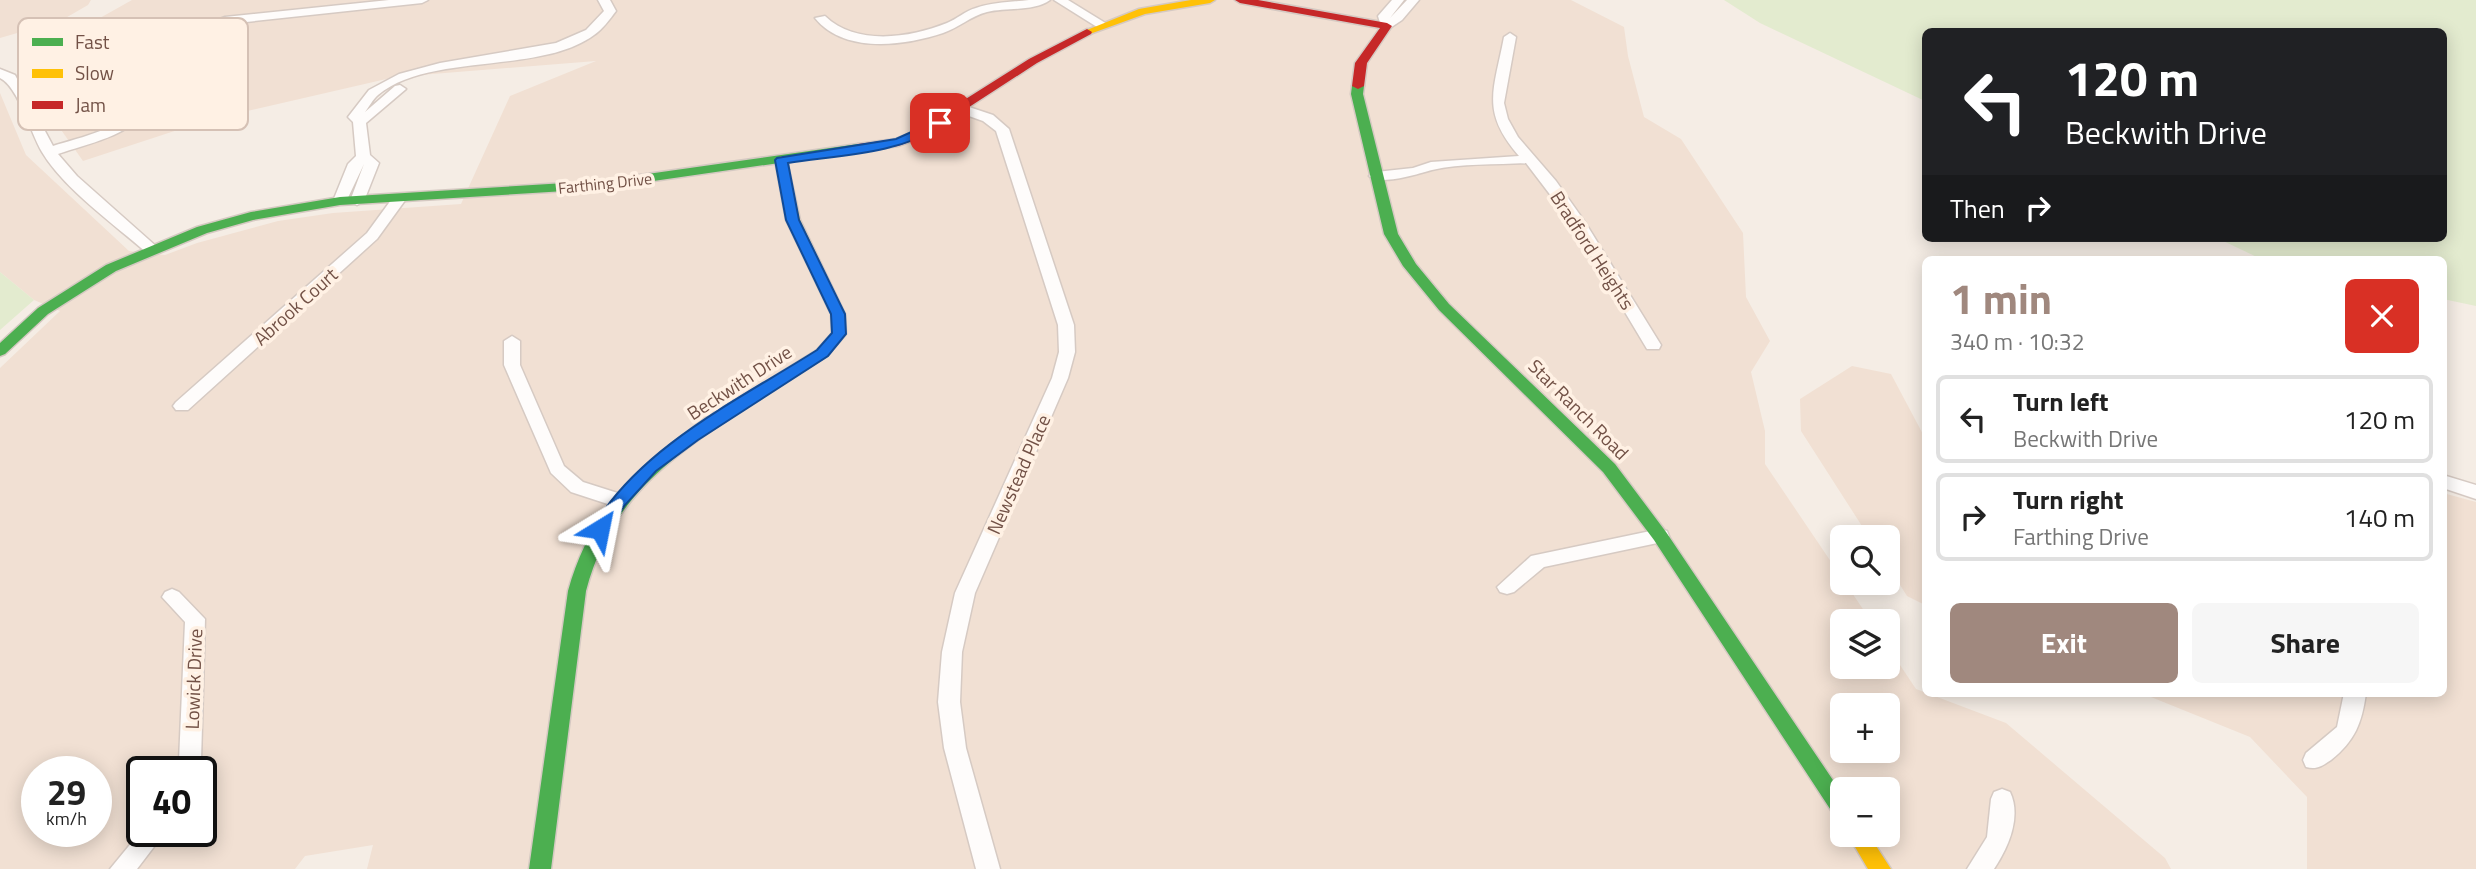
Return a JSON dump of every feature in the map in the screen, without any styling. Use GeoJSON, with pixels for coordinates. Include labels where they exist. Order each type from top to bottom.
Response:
{"type":"FeatureCollection","features":[{"type":"Feature","properties":{"kind":"street"},"geometry":{"type":"LineString","coordinates":[[243,18],[422,0]]}},
{"type":"Feature","properties":{"kind":"street"},"geometry":{"type":"LineString","coordinates":[[357,201],[372,163],[363,157],[359,121],[401,89],[451,66],[542,51],[568,43],[604,22],[610,11],[604,0]]}},
{"type":"Feature","properties":{"kind":"street"},"geometry":{"type":"LineString","coordinates":[[821,18],[828,28],[836,32],[869,39],[893,39],[941,29],[979,10],[1044,0]]}},
{"type":"Feature","properties":{"kind":"street"},"geometry":{"type":"LineString","coordinates":[[1060,0],[1101,23]]}},
{"type":"Feature","properties":{"kind":"street","name":"Farthing Drive"},"geometry":{"type":"LineString","coordinates":[[0,351],[43,311],[76,288],[152,250],[202,230],[250,216],[340,201],[598,185],[898,142],[923,133],[1054,49],[1101,23],[1165,4],[1210,0]]}},
{"type":"Feature","properties":{"kind":"street"},"geometry":{"type":"LineString","coordinates":[[1240,0],[1387,26],[1398,18],[1413,0]]}},
{"type":"Feature","properties":{"kind":"street"},"geometry":{"type":"LineString","coordinates":[[1387,26],[1384,16],[1398,0]]}},
{"type":"Feature","properties":{"kind":"street","name":"Star Ranch Road"},"geometry":{"type":"LineString","coordinates":[[1387,26],[1368,49],[1357,76],[1359,110],[1391,234],[1425,285],[1609,468],[1660,536],[1830,792]]}},
{"type":"Feature","properties":{"kind":"street","name":"Bradford Heights"},"geometry":{"type":"LineString","coordinates":[[1510,37],[1499,111],[1512,139],[1578,222],[1653,345]]}},
{"type":"Feature","properties":{"kind":"street"},"geometry":{"type":"LineString","coordinates":[[0,73],[11,78],[18,89]]}},
{"type":"Feature","properties":{"kind":"street","name":"Newstead Place"},"geometry":{"type":"LineString","coordinates":[[960,108],[988,118],[1002,130],[1066,325],[1067,352],[1060,378],[965,593],[952,652],[949,702],[955,748],[988,869]]}},
{"type":"Feature","properties":{"kind":"street"},"geometry":{"type":"LineString","coordinates":[[38,130],[49,152],[72,180],[152,250]]}},
{"type":"Feature","properties":{"kind":"street"},"geometry":{"type":"LineString","coordinates":[[49,152],[108,130]]}},
{"type":"Feature","properties":{"kind":"street"},"geometry":{"type":"LineString","coordinates":[[340,201],[355,164],[363,157]]}},
{"type":"Feature","properties":{"kind":"street"},"geometry":{"type":"LineString","coordinates":[[1376,176],[1415,172],[1435,176],[1488,170],[1495,163],[1529,159]]}},
{"type":"Feature","properties":{"kind":"street","name":"Beckwith Drive"},"geometry":{"type":"LineString","coordinates":[[540,869],[583,561],[600,529],[650,467],[822,353],[839,334],[838,314],[793,220],[782,160]]}},
{"type":"Feature","properties":{"kind":"street","name":"Abrook Court"},"geometry":{"type":"LineString","coordinates":[[182,406],[372,236],[399,199]]}},
{"type":"Feature","properties":{"kind":"street"},"geometry":{"type":"LineString","coordinates":[[512,341],[512,365],[557,469],[577,487],[620,501]]}},
{"type":"Feature","properties":{"kind":"street"},"geometry":{"type":"LineString","coordinates":[[2447,482],[2476,492]]}},
{"type":"Feature","properties":{"kind":"street"},"geometry":{"type":"LineString","coordinates":[[1507,587],[1538,561],[1660,536]]}},
{"type":"Feature","properties":{"kind":"street","name":"Lowick Drive"},"geometry":{"type":"LineString","coordinates":[[172,597],[195,619],[190,756]]}},
{"type":"Feature","properties":{"kind":"street"},"geometry":{"type":"LineString","coordinates":[[2314,760],[2346,736],[2354,697]]}},
{"type":"Feature","properties":{"kind":"street"},"geometry":{"type":"LineString","coordinates":[[1979,869],[1991,856],[2000,838],[2002,799]]}},
{"type":"Feature","properties":{"kind":"street"},"geometry":{"type":"LineString","coordinates":[[122,869],[141,847]]}},
{"type":"Feature","properties":{"kind":"street"},"geometry":{"type":"LineString","coordinates":[[1866,847],[1880,869]]}},
{"type":"Feature","properties":{"kind":"shaded area"},"geometry":{"type":"Polygon","coordinates":[[[0,0],[91,0],[88,5],[65,18],[18,18],[18,33],[0,38],[0,0]]]}},
{"type":"Feature","properties":{"kind":"shaded area"},"geometry":{"type":"Polygon","coordinates":[[[132,0],[1571,0],[1624,27],[1628,56],[1644,117],[1681,139],[1743,233],[1746,297],[1770,341],[1751,372],[1765,431],[1765,464],[1830,560],[1830,595],[1853,595],[1863,609],[1830,609],[1830,679],[1900,679],[1900,665],[1916,689],[1922,691],[1922,697],[1937,697],[2006,723],[2165,858],[2171,869],[367,869],[373,845],[305,856],[295,869],[0,869],[0,368],[60,311],[34,300],[0,272],[0,93],[26,155],[129,251],[165,255],[197,243],[278,221],[333,213],[461,204],[510,96],[596,61],[395,77],[248,111],[248,18],[100,18],[132,0]]]}},
{"type":"Feature","properties":{"kind":"shaded area"},"geometry":{"type":"Polygon","coordinates":[[[61,130],[178,130],[83,161],[61,130]]]}},
{"type":"Feature","properties":{"kind":"shaded area"},"geometry":{"type":"Polygon","coordinates":[[[1852,366],[1891,374],[1922,432],[1922,604],[1907,596],[1900,585],[1900,525],[1861,525],[1801,431],[1800,399],[1852,366]]]}},
{"type":"Feature","properties":{"kind":"shaded area"},"geometry":{"type":"Polygon","coordinates":[[[2447,494],[2476,502],[2476,869],[2307,869],[2307,797],[2250,737],[2151,697],[2447,697],[2447,494]]]}},
{"type":"Feature","properties":{"kind":"green space"},"geometry":{"type":"Polygon","coordinates":[[[1724,0],[2476,0],[2476,306],[2447,300],[2447,256],[2255,256],[2225,242],[2447,242],[2447,28],[1922,28],[1922,100],[1760,23],[1724,0]]]}},
{"type":"Feature","properties":{"kind":"green space"},"geometry":{"type":"Polygon","coordinates":[[[0,272],[34,300],[0,330],[0,272]]]}},
{"type":"Feature","properties":{"kind":"traffic: fast"},"geometry":{"type":"LineString","coordinates":[[1358,86],[1357,94],[1391,234],[1410,266],[1444,307],[1609,468],[1660,536],[1830,792]]}},
{"type":"Feature","properties":{"kind":"traffic: fast"},"geometry":{"type":"LineString","coordinates":[[0,351],[43,311],[111,268],[202,230],[251,216],[340,201],[598,185],[858,148]]}},
{"type":"Feature","properties":{"kind":"traffic: fast"},"geometry":{"type":"LineString","coordinates":[[540,869],[577,591],[585,562],[597,536],[631,489],[675,449],[723,415]]}},
{"type":"Feature","properties":{"kind":"traffic: slow"},"geometry":{"type":"LineString","coordinates":[[1087,32],[1143,11],[1210,0]]}},
{"type":"Feature","properties":{"kind":"traffic: slow"},"geometry":{"type":"LineString","coordinates":[[723,415],[822,353],[839,334],[838,314],[793,220],[781,160]]}},
{"type":"Feature","properties":{"kind":"traffic: slow"},"geometry":{"type":"LineString","coordinates":[[1866,847],[1880,869]]}},
{"type":"Feature","properties":{"kind":"traffic: jam"},"geometry":{"type":"LineString","coordinates":[[1240,0],[1387,26],[1361,63],[1358,86]]}},
{"type":"Feature","properties":{"kind":"traffic: jam"},"geometry":{"type":"LineString","coordinates":[[858,148],[898,142],[919,134],[1033,61],[1087,32]]}},
{"type":"Feature","properties":{"kind":"route"},"geometry":{"type":"LineString","coordinates":[[600,529],[650,467],[822,353],[839,334],[838,314],[793,220],[782,160],[898,142],[923,133],[940,123]]}}]}
